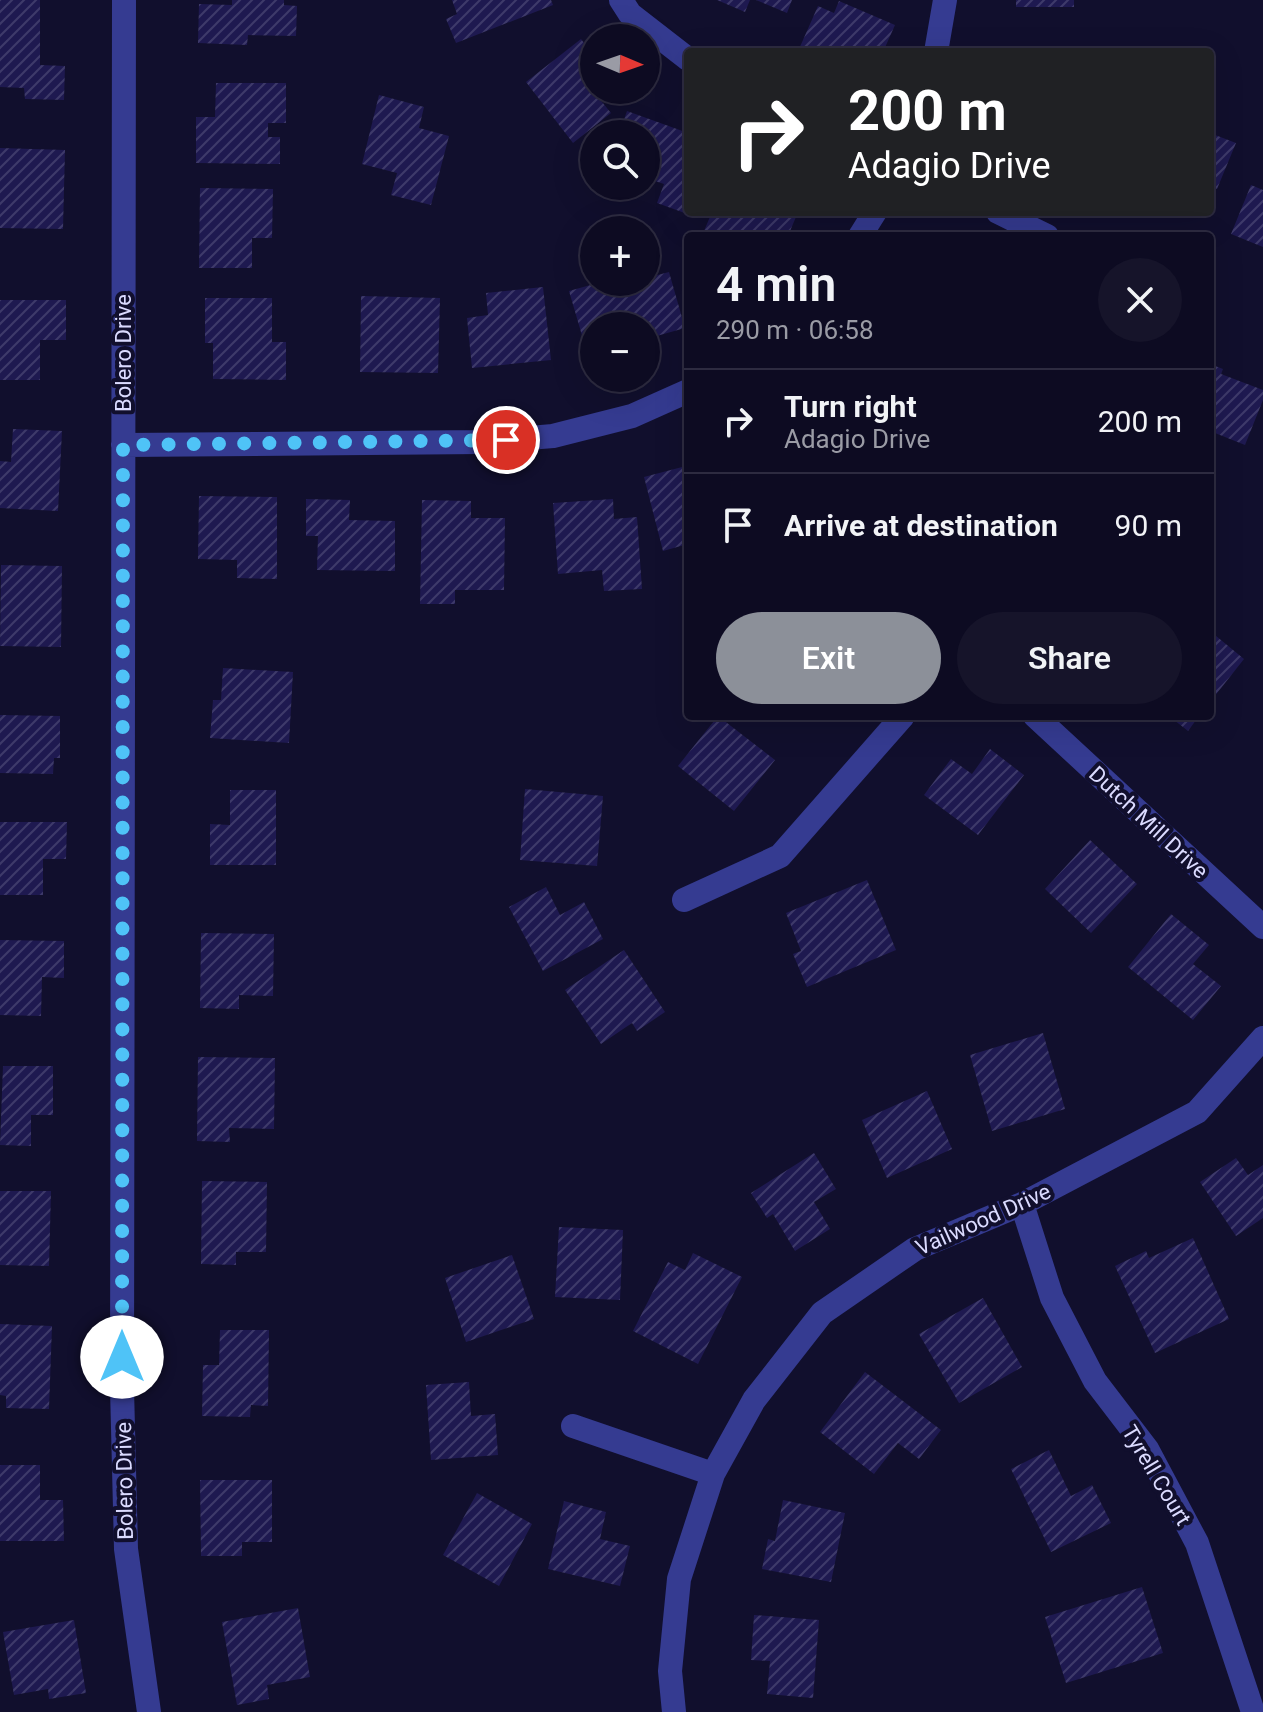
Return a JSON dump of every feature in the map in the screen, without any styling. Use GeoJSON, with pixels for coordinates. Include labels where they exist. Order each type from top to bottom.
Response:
{"type":"FeatureCollection","features":[{"type":"Feature","properties":{"kind":"street","name":"Bolero Drive"},"geometry":{"type":"LineString","coordinates":[[124,0],[122,1403],[126,1549],[149,1712]]}},
{"type":"Feature","properties":{"kind":"street"},"geometry":{"type":"LineString","coordinates":[[621,0],[630,14],[684,56]]}},
{"type":"Feature","properties":{"kind":"street"},"geometry":{"type":"LineString","coordinates":[[937,48],[945,0]]}},
{"type":"Feature","properties":{"kind":"street"},"geometry":{"type":"LineString","coordinates":[[1006,216],[1039,232]]}},
{"type":"Feature","properties":{"kind":"street"},"geometry":{"type":"LineString","coordinates":[[123,445],[482,442],[553,436],[632,416],[684,393]]}},
{"type":"Feature","properties":{"kind":"street"},"geometry":{"type":"LineString","coordinates":[[684,900],[780,856],[899,720]]}},
{"type":"Feature","properties":{"kind":"street","name":"Dutch Mill Drive"},"geometry":{"type":"LineString","coordinates":[[1039,720],[1263,927]]}},
{"type":"Feature","properties":{"kind":"street","name":"Vailwood Drive"},"geometry":{"type":"LineString","coordinates":[[674,1712],[670,1671],[679,1579],[713,1474],[754,1400],[822,1313],[915,1249],[1022,1204],[1197,1112],[1263,1038]]}},
{"type":"Feature","properties":{"kind":"street","name":"Tyrell Court"},"geometry":{"type":"LineString","coordinates":[[1022,1204],[1059,1312],[1095,1381],[1147,1449],[1197,1543],[1253,1712]]}},
{"type":"Feature","properties":{"kind":"street"},"geometry":{"type":"LineString","coordinates":[[573,1426],[713,1474]]}},
{"type":"Feature","properties":{"kind":"building"},"geometry":{"type":"Polygon","coordinates":[[[0,0],[40,0],[40,65],[65,66],[64,100],[25,99],[24,88],[0,87],[0,0]]]}},
{"type":"Feature","properties":{"kind":"building"},"geometry":{"type":"Polygon","coordinates":[[[232,0],[284,0],[284,5],[297,6],[296,36],[248,35],[247,45],[198,43],[199,4],[232,5],[232,0]]]}},
{"type":"Feature","properties":{"kind":"building"},"geometry":{"type":"Polygon","coordinates":[[[452,0],[551,0],[553,5],[456,43],[446,19],[457,14],[452,0]]]}},
{"type":"Feature","properties":{"kind":"building"},"geometry":{"type":"Polygon","coordinates":[[[717,0],[750,0],[745,12],[717,0]]]}},
{"type":"Feature","properties":{"kind":"building"},"geometry":{"type":"Polygon","coordinates":[[[756,0],[792,0],[787,13],[756,0]]]}},
{"type":"Feature","properties":{"kind":"building"},"geometry":{"type":"Polygon","coordinates":[[[1016,0],[1074,0],[1074,7],[1016,7],[1016,0]]]}},
{"type":"Feature","properties":{"kind":"building"},"geometry":{"type":"Polygon","coordinates":[[[839,1],[895,25],[885,48],[799,48],[818,6],[834,13],[839,1]]]}},
{"type":"Feature","properties":{"kind":"building"},"geometry":{"type":"Polygon","coordinates":[[[580,40],[580,104],[604,104],[611,113],[602,120],[580,120],[580,137],[573,143],[526,82],[580,40]]]}},
{"type":"Feature","properties":{"kind":"building"},"geometry":{"type":"Polygon","coordinates":[[[216,83],[286,83],[286,123],[268,123],[268,137],[280,137],[280,164],[196,163],[196,117],[215,117],[216,83]]]}},
{"type":"Feature","properties":{"kind":"building"},"geometry":{"type":"Polygon","coordinates":[[[379,95],[424,107],[419,128],[449,136],[431,205],[391,195],[397,173],[362,164],[379,95]]]}},
{"type":"Feature","properties":{"kind":"building"},"geometry":{"type":"Polygon","coordinates":[[[627,111],[652,120],[624,120],[627,111]]]}},
{"type":"Feature","properties":{"kind":"building"},"geometry":{"type":"Polygon","coordinates":[[[660,123],[684,132],[684,213],[657,203],[664,184],[660,183],[660,123]]]}},
{"type":"Feature","properties":{"kind":"building"},"geometry":{"type":"Polygon","coordinates":[[[1214,135],[1236,143],[1217,189],[1214,188],[1214,135]]]}},
{"type":"Feature","properties":{"kind":"building"},"geometry":{"type":"Polygon","coordinates":[[[0,148],[65,150],[63,229],[0,228],[0,148]]]}},
{"type":"Feature","properties":{"kind":"building"},"geometry":{"type":"Polygon","coordinates":[[[1251,185],[1263,190],[1263,247],[1231,234],[1251,185]]]}},
{"type":"Feature","properties":{"kind":"building"},"geometry":{"type":"Polygon","coordinates":[[[200,188],[273,189],[272,238],[252,238],[252,268],[199,268],[200,188]]]}},
{"type":"Feature","properties":{"kind":"building"},"geometry":{"type":"Polygon","coordinates":[[[710,216],[796,216],[790,232],[704,231],[710,216]]]}},
{"type":"Feature","properties":{"kind":"building"},"geometry":{"type":"Polygon","coordinates":[[[669,272],[684,328],[660,335],[660,312],[580,312],[580,329],[569,291],[580,288],[580,296],[660,296],[660,274],[669,272]]]}},
{"type":"Feature","properties":{"kind":"building"},"geometry":{"type":"Polygon","coordinates":[[[543,287],[551,360],[472,368],[467,318],[488,315],[486,293],[543,287]]]}},
{"type":"Feature","properties":{"kind":"building"},"geometry":{"type":"Polygon","coordinates":[[[361,296],[440,298],[438,373],[360,372],[361,296]]]}},
{"type":"Feature","properties":{"kind":"building"},"geometry":{"type":"Polygon","coordinates":[[[205,298],[272,298],[272,342],[286,342],[286,380],[213,379],[213,343],[205,343],[205,298]]]}},
{"type":"Feature","properties":{"kind":"building"},"geometry":{"type":"Polygon","coordinates":[[[0,300],[66,300],[66,340],[40,340],[40,380],[0,380],[0,300]]]}},
{"type":"Feature","properties":{"kind":"building"},"geometry":{"type":"Polygon","coordinates":[[[1214,366],[1223,369],[1221,374],[1263,390],[1263,400],[1245,445],[1214,433],[1214,366]]]}},
{"type":"Feature","properties":{"kind":"building"},"geometry":{"type":"Polygon","coordinates":[[[13,429],[62,431],[58,511],[0,508],[0,461],[11,462],[13,429]]]}},
{"type":"Feature","properties":{"kind":"building"},"geometry":{"type":"Polygon","coordinates":[[[684,467],[684,545],[663,551],[644,477],[684,467]]]}},
{"type":"Feature","properties":{"kind":"building"},"geometry":{"type":"Polygon","coordinates":[[[199,496],[277,497],[277,579],[237,578],[237,560],[198,559],[199,496]]]}},
{"type":"Feature","properties":{"kind":"building"},"geometry":{"type":"Polygon","coordinates":[[[306,499],[350,500],[349,520],[395,521],[395,571],[317,570],[318,536],[306,536],[306,499]]]}},
{"type":"Feature","properties":{"kind":"building"},"geometry":{"type":"Polygon","coordinates":[[[613,499],[614,519],[637,517],[642,589],[604,591],[602,570],[558,574],[553,503],[613,499]]]}},
{"type":"Feature","properties":{"kind":"building"},"geometry":{"type":"Polygon","coordinates":[[[422,500],[471,501],[471,518],[505,518],[504,590],[455,590],[455,604],[420,604],[422,500]]]}},
{"type":"Feature","properties":{"kind":"building"},"geometry":{"type":"Polygon","coordinates":[[[1,565],[62,566],[61,647],[0,646],[1,565]]]}},
{"type":"Feature","properties":{"kind":"building"},"geometry":{"type":"Polygon","coordinates":[[[1214,634],[1244,659],[1214,697],[1214,634]]]}},
{"type":"Feature","properties":{"kind":"building"},"geometry":{"type":"Polygon","coordinates":[[[223,668],[293,672],[289,743],[210,738],[213,700],[221,700],[223,668]]]}},
{"type":"Feature","properties":{"kind":"building"},"geometry":{"type":"Polygon","coordinates":[[[0,715],[60,716],[60,758],[54,758],[53,774],[0,773],[0,715]]]}},
{"type":"Feature","properties":{"kind":"building"},"geometry":{"type":"Polygon","coordinates":[[[715,720],[723,720],[775,760],[734,811],[678,766],[715,720]]]}},
{"type":"Feature","properties":{"kind":"building"},"geometry":{"type":"Polygon","coordinates":[[[1174,720],[1196,720],[1188,731],[1174,720]]]}},
{"type":"Feature","properties":{"kind":"building"},"geometry":{"type":"Polygon","coordinates":[[[990,749],[1024,775],[978,835],[924,795],[951,759],[972,774],[990,749]]]}},
{"type":"Feature","properties":{"kind":"building"},"geometry":{"type":"Polygon","coordinates":[[[525,789],[603,796],[597,866],[520,860],[525,789]]]}},
{"type":"Feature","properties":{"kind":"building"},"geometry":{"type":"Polygon","coordinates":[[[230,790],[276,790],[276,865],[210,865],[210,824],[230,825],[230,790]]]}},
{"type":"Feature","properties":{"kind":"building"},"geometry":{"type":"Polygon","coordinates":[[[0,822],[67,822],[66,859],[43,859],[43,895],[0,895],[0,822]]]}},
{"type":"Feature","properties":{"kind":"building"},"geometry":{"type":"Polygon","coordinates":[[[1090,840],[1137,884],[1091,933],[1045,889],[1090,840]]]}},
{"type":"Feature","properties":{"kind":"building"},"geometry":{"type":"Polygon","coordinates":[[[867,880],[896,950],[807,987],[793,954],[801,951],[786,913],[867,880]]]}},
{"type":"Feature","properties":{"kind":"building"},"geometry":{"type":"Polygon","coordinates":[[[546,887],[560,915],[584,902],[603,939],[543,971],[509,907],[546,887]]]}},
{"type":"Feature","properties":{"kind":"building"},"geometry":{"type":"Polygon","coordinates":[[[1171,914],[1209,945],[1193,964],[1221,986],[1193,1020],[1128,967],[1171,914]]]}},
{"type":"Feature","properties":{"kind":"building"},"geometry":{"type":"Polygon","coordinates":[[[201,933],[274,934],[273,996],[239,995],[239,1009],[200,1008],[201,933]]]}},
{"type":"Feature","properties":{"kind":"building"},"geometry":{"type":"Polygon","coordinates":[[[0,940],[64,941],[64,978],[42,977],[41,1016],[0,1015],[0,940]]]}},
{"type":"Feature","properties":{"kind":"building"},"geometry":{"type":"Polygon","coordinates":[[[624,950],[665,1012],[637,1031],[632,1023],[601,1044],[565,990],[624,950]]]}},
{"type":"Feature","properties":{"kind":"building"},"geometry":{"type":"Polygon","coordinates":[[[1043,1033],[1065,1109],[992,1131],[970,1055],[1043,1033]]]}},
{"type":"Feature","properties":{"kind":"building"},"geometry":{"type":"Polygon","coordinates":[[[198,1057],[275,1058],[274,1129],[229,1128],[230,1142],[197,1141],[198,1057]]]}},
{"type":"Feature","properties":{"kind":"building"},"geometry":{"type":"Polygon","coordinates":[[[3,1066],[53,1066],[53,1115],[31,1115],[31,1146],[0,1145],[3,1066]]]}},
{"type":"Feature","properties":{"kind":"building"},"geometry":{"type":"Polygon","coordinates":[[[927,1091],[952,1149],[887,1178],[862,1120],[927,1091]]]}},
{"type":"Feature","properties":{"kind":"building"},"geometry":{"type":"Polygon","coordinates":[[[814,1153],[836,1189],[814,1202],[830,1229],[795,1251],[773,1214],[767,1218],[751,1193],[814,1153]]]}},
{"type":"Feature","properties":{"kind":"building"},"geometry":{"type":"Polygon","coordinates":[[[1236,1158],[1248,1175],[1263,1165],[1263,1218],[1236,1236],[1200,1182],[1236,1158]]]}},
{"type":"Feature","properties":{"kind":"building"},"geometry":{"type":"Polygon","coordinates":[[[202,1181],[267,1182],[266,1252],[236,1252],[236,1265],[201,1264],[202,1181]]]}},
{"type":"Feature","properties":{"kind":"building"},"geometry":{"type":"Polygon","coordinates":[[[0,1191],[51,1191],[49,1266],[0,1265],[0,1191]]]}},
{"type":"Feature","properties":{"kind":"building"},"geometry":{"type":"Polygon","coordinates":[[[559,1227],[623,1230],[620,1300],[555,1297],[559,1227]]]}},
{"type":"Feature","properties":{"kind":"building"},"geometry":{"type":"Polygon","coordinates":[[[1193,1238],[1229,1319],[1155,1353],[1115,1266],[1146,1251],[1149,1258],[1193,1238]]]}},
{"type":"Feature","properties":{"kind":"building"},"geometry":{"type":"Polygon","coordinates":[[[693,1253],[742,1277],[698,1364],[633,1331],[668,1262],[685,1270],[693,1253]]]}},
{"type":"Feature","properties":{"kind":"building"},"geometry":{"type":"Polygon","coordinates":[[[512,1255],[534,1319],[466,1342],[445,1278],[512,1255]]]}},
{"type":"Feature","properties":{"kind":"building"},"geometry":{"type":"Polygon","coordinates":[[[983,1298],[1022,1367],[959,1403],[919,1334],[983,1298]]]}},
{"type":"Feature","properties":{"kind":"building"},"geometry":{"type":"Polygon","coordinates":[[[0,1324],[52,1326],[49,1409],[6,1408],[6,1396],[0,1395],[0,1324]]]}},
{"type":"Feature","properties":{"kind":"building"},"geometry":{"type":"Polygon","coordinates":[[[220,1330],[269,1330],[268,1406],[251,1405],[250,1417],[202,1416],[203,1365],[219,1365],[220,1330]]]}},
{"type":"Feature","properties":{"kind":"building"},"geometry":{"type":"Polygon","coordinates":[[[865,1372],[941,1430],[919,1459],[898,1443],[874,1474],[820,1432],[865,1372]]]}},
{"type":"Feature","properties":{"kind":"building"},"geometry":{"type":"Polygon","coordinates":[[[469,1382],[471,1416],[495,1414],[498,1455],[431,1460],[426,1385],[469,1382]]]}},
{"type":"Feature","properties":{"kind":"building"},"geometry":{"type":"Polygon","coordinates":[[[1049,1450],[1071,1496],[1092,1485],[1111,1523],[1051,1552],[1011,1469],[1049,1450]]]}},
{"type":"Feature","properties":{"kind":"building"},"geometry":{"type":"Polygon","coordinates":[[[0,1465],[40,1465],[40,1500],[63,1500],[64,1541],[0,1541],[0,1465]]]}},
{"type":"Feature","properties":{"kind":"building"},"geometry":{"type":"Polygon","coordinates":[[[200,1480],[272,1480],[272,1542],[242,1542],[242,1556],[201,1556],[200,1480]]]}},
{"type":"Feature","properties":{"kind":"building"},"geometry":{"type":"Polygon","coordinates":[[[477,1493],[532,1524],[499,1586],[443,1555],[477,1493]]]}},
{"type":"Feature","properties":{"kind":"building"},"geometry":{"type":"Polygon","coordinates":[[[783,1500],[845,1513],[831,1582],[762,1569],[768,1539],[775,1541],[783,1500]]]}},
{"type":"Feature","properties":{"kind":"building"},"geometry":{"type":"Polygon","coordinates":[[[564,1501],[606,1512],[600,1539],[630,1546],[620,1586],[548,1569],[564,1501]]]}},
{"type":"Feature","properties":{"kind":"building"},"geometry":{"type":"Polygon","coordinates":[[[1142,1587],[1163,1653],[1066,1683],[1045,1617],[1142,1587]]]}},
{"type":"Feature","properties":{"kind":"building"},"geometry":{"type":"Polygon","coordinates":[[[298,1608],[310,1677],[267,1685],[269,1699],[237,1705],[222,1622],[298,1608]]]}},
{"type":"Feature","properties":{"kind":"building"},"geometry":{"type":"Polygon","coordinates":[[[754,1615],[819,1620],[813,1698],[767,1694],[770,1661],[751,1660],[754,1615]]]}},
{"type":"Feature","properties":{"kind":"building"},"geometry":{"type":"Polygon","coordinates":[[[74,1620],[86,1693],[49,1699],[48,1689],[14,1695],[3,1632],[74,1620]]]}},
{"type":"Feature","properties":{"kind":"route"},"geometry":{"type":"LineString","coordinates":[[122,1357],[123,445],[506,440]]}}]}
